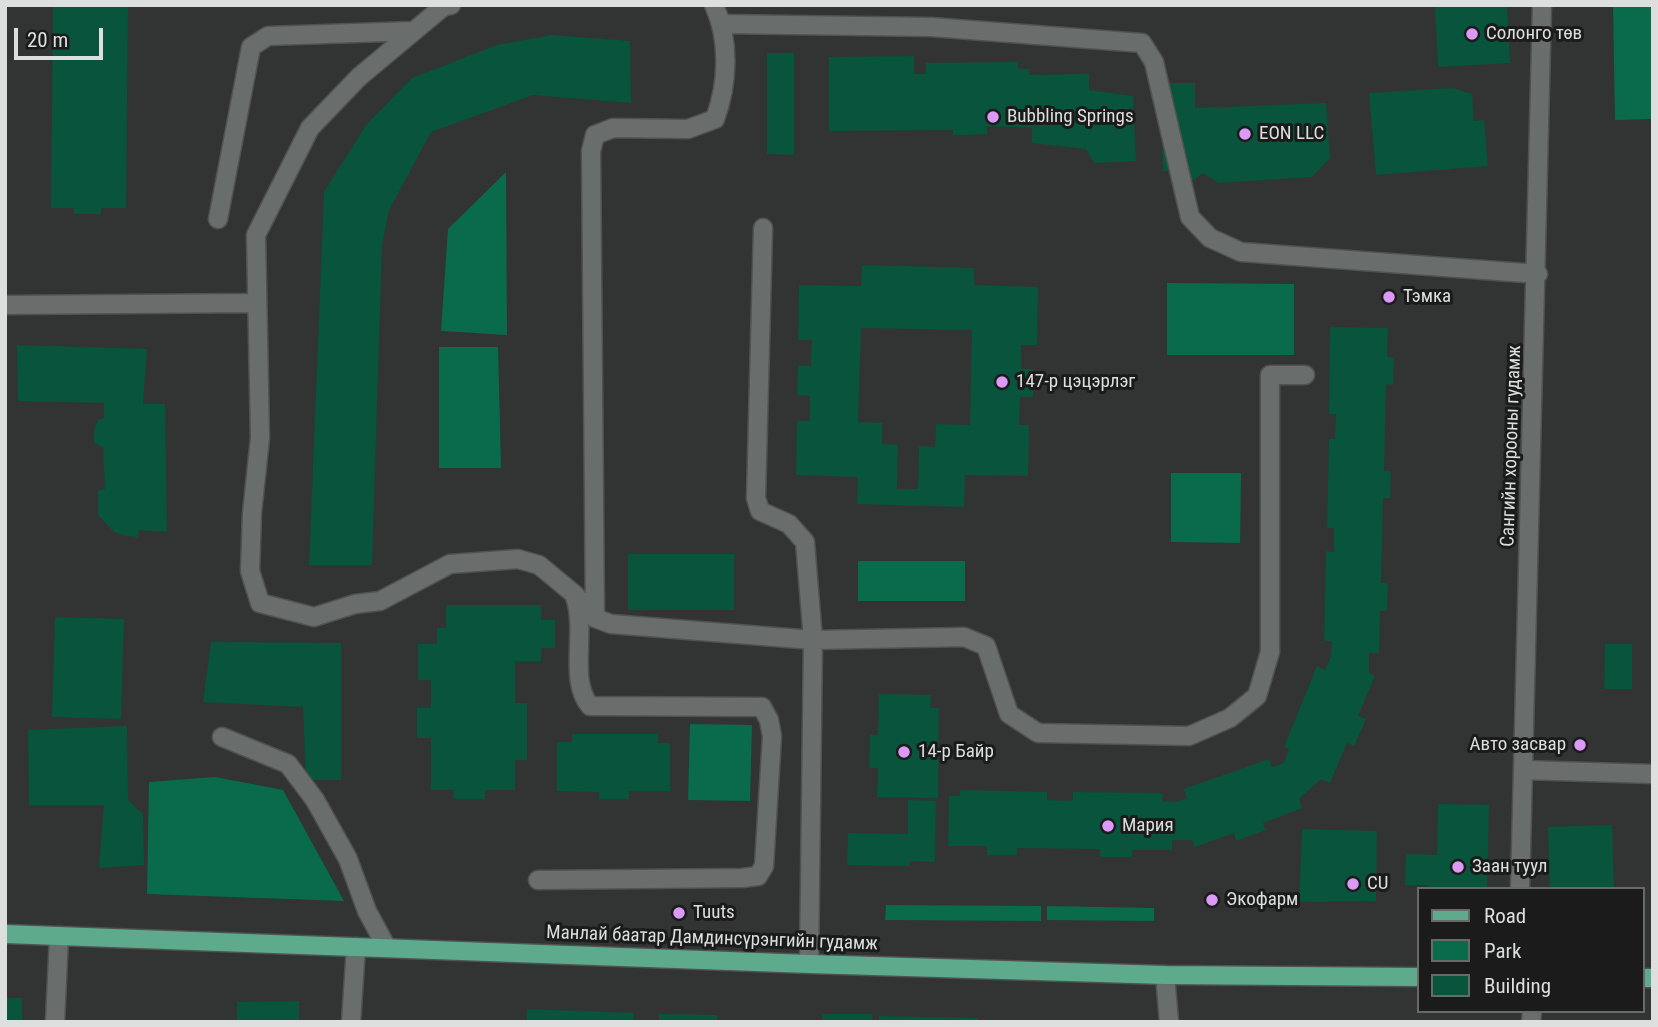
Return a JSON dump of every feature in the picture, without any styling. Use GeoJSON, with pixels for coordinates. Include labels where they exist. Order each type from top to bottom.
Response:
{"type":"FeatureCollection","features":[{"type":"Feature","properties":{"kind":"main road","name":"Манлай баатар Дамдинсүрэнгийн гудамж"},"geometry":{"type":"LineString","coordinates":[[5,934],[1165,975],[1416,977]]}},
{"type":"Feature","properties":{"kind":"street"},"geometry":{"type":"LineString","coordinates":[[595,618],[590,151],[594,135],[613,128],[688,129],[715,119],[725,92],[723,24],[715,5]]}},
{"type":"Feature","properties":{"kind":"street","name":"Сангийн хорооны гудамж"},"geometry":{"type":"LineString","coordinates":[[1520,887],[1538,274],[1542,5]]}},
{"type":"Feature","properties":{"kind":"street"},"geometry":{"type":"LineString","coordinates":[[447,6],[359,77],[310,128],[256,235],[260,438],[252,513],[250,571],[260,603],[314,617],[355,604],[380,601],[450,565],[518,559],[539,565],[574,594],[595,618],[611,624],[814,640],[964,637],[986,646],[1009,714],[1038,733],[1189,736],[1230,718],[1257,696],[1270,652],[1270,375],[1305,375]]}},
{"type":"Feature","properties":{"kind":"street"},"geometry":{"type":"LineString","coordinates":[[723,24],[931,27],[1142,43],[1154,62],[1190,217],[1210,238],[1241,252],[1538,274]]}},
{"type":"Feature","properties":{"kind":"street"},"geometry":{"type":"LineString","coordinates":[[218,219],[251,47],[268,36],[414,31]]}},
{"type":"Feature","properties":{"kind":"street"},"geometry":{"type":"LineString","coordinates":[[763,228],[756,498],[760,511],[789,524],[805,542],[814,640],[809,964]]}},
{"type":"Feature","properties":{"kind":"street"},"geometry":{"type":"LineString","coordinates":[[5,305],[256,303]]}},
{"type":"Feature","properties":{"kind":"street"},"geometry":{"type":"LineString","coordinates":[[538,880],[742,878],[758,876],[764,866],[772,736],[769,720],[762,707],[590,706],[579,689],[579,609],[574,594]]}},
{"type":"Feature","properties":{"kind":"street"},"geometry":{"type":"LineString","coordinates":[[222,737],[288,764],[315,800],[348,859],[367,911],[387,948]]}},
{"type":"Feature","properties":{"kind":"street"},"geometry":{"type":"LineString","coordinates":[[1524,770],[1653,774]]}},
{"type":"Feature","properties":{"kind":"street"},"geometry":{"type":"LineString","coordinates":[[55,1022],[59,936]]}},
{"type":"Feature","properties":{"kind":"street"},"geometry":{"type":"LineString","coordinates":[[351,1022],[356,947]]}},
{"type":"Feature","properties":{"kind":"street"},"geometry":{"type":"LineString","coordinates":[[1165,975],[1169,1022]]}},
{"type":"Feature","properties":{"kind":"green space"},"geometry":{"type":"Polygon","coordinates":[[[1653,5],[1653,119],[1615,120],[1613,6],[1653,5]]]}},
{"type":"Feature","properties":{"kind":"green space"},"geometry":{"type":"Polygon","coordinates":[[[506,172],[507,335],[441,331],[448,229],[506,172]]]}},
{"type":"Feature","properties":{"kind":"green space"},"geometry":{"type":"Polygon","coordinates":[[[1167,283],[1294,284],[1294,355],[1167,355],[1167,283]]]}},
{"type":"Feature","properties":{"kind":"green space"},"geometry":{"type":"Polygon","coordinates":[[[439,347],[498,347],[501,468],[439,468],[439,347]]]}},
{"type":"Feature","properties":{"kind":"green space"},"geometry":{"type":"Polygon","coordinates":[[[1171,473],[1241,473],[1240,543],[1171,542],[1171,473]]]}},
{"type":"Feature","properties":{"kind":"green space"},"geometry":{"type":"Polygon","coordinates":[[[858,561],[965,561],[965,601],[858,601],[858,561]]]}},
{"type":"Feature","properties":{"kind":"green space"},"geometry":{"type":"Polygon","coordinates":[[[690,724],[752,725],[750,801],[688,800],[690,724]]]}},
{"type":"Feature","properties":{"kind":"green space"},"geometry":{"type":"Polygon","coordinates":[[[215,777],[283,790],[344,901],[147,894],[149,782],[215,777]]]}},
{"type":"Feature","properties":{"kind":"green space"},"geometry":{"type":"Polygon","coordinates":[[[886,905],[1041,906],[1041,921],[885,920],[886,905]]]}},
{"type":"Feature","properties":{"kind":"green space"},"geometry":{"type":"Polygon","coordinates":[[[1047,906],[1154,908],[1154,921],[1047,920],[1047,906]]]}},
{"type":"Feature","properties":{"kind":"building"},"geometry":{"type":"Polygon","coordinates":[[[53,5],[128,5],[126,208],[101,208],[101,214],[74,214],[74,208],[51,208],[53,5]]]}},
{"type":"Feature","properties":{"kind":"building","name":"Солонго төв"},"geometry":{"type":"Polygon","coordinates":[[[1435,5],[1507,5],[1510,63],[1438,67],[1435,5]]]}},
{"type":"Feature","properties":{"kind":"building"},"geometry":{"type":"Polygon","coordinates":[[[551,35],[630,41],[631,103],[533,95],[431,132],[389,210],[382,245],[372,565],[309,565],[324,192],[366,125],[412,78],[497,45],[551,35]]]}},
{"type":"Feature","properties":{"kind":"building"},"geometry":{"type":"Polygon","coordinates":[[[767,53],[794,53],[794,155],[767,154],[767,53]]]}},
{"type":"Feature","properties":{"kind":"building"},"geometry":{"type":"Polygon","coordinates":[[[914,56],[914,74],[926,74],[926,63],[1018,62],[1018,69],[1029,69],[1029,75],[1089,74],[1089,90],[1133,96],[1136,161],[1094,163],[1086,149],[1032,143],[1032,128],[987,126],[987,134],[962,135],[953,135],[953,130],[829,131],[829,57],[914,56]]]}},
{"type":"Feature","properties":{"kind":"building","name":"EON LLC"},"geometry":{"type":"Polygon","coordinates":[[[1163,83],[1195,83],[1195,108],[1326,103],[1330,158],[1312,177],[1218,183],[1203,173],[1191,182],[1180,171],[1163,171],[1163,83]]]}},
{"type":"Feature","properties":{"kind":"building","name":"EON LLC"},"geometry":{"type":"Polygon","coordinates":[[[1453,88],[1472,94],[1474,121],[1484,120],[1488,166],[1376,175],[1369,93],[1453,88]]]}},
{"type":"Feature","properties":{"kind":"building","name":"147-р цэцэрлэг"},"geometry":{"type":"Polygon","coordinates":[[[862,265],[974,268],[974,285],[1038,287],[1037,345],[1021,345],[1021,369],[1033,369],[1033,397],[1020,397],[1019,425],[1029,425],[1028,476],[965,475],[964,507],[857,504],[858,477],[796,475],[797,421],[810,421],[810,396],[797,395],[798,365],[811,366],[812,340],[798,340],[799,285],[861,286],[862,265]],[[861,328],[858,422],[882,423],[882,444],[898,445],[897,489],[918,489],[919,446],[935,447],[936,424],[970,425],[972,330],[861,328]]]}},
{"type":"Feature","properties":{"kind":"building"},"geometry":{"type":"Polygon","coordinates":[[[1330,327],[1388,328],[1387,357],[1394,358],[1393,385],[1386,384],[1384,471],[1391,471],[1390,498],[1383,498],[1381,583],[1388,583],[1387,611],[1380,611],[1379,653],[1369,653],[1369,673],[1375,676],[1358,716],[1366,719],[1354,746],[1347,743],[1330,783],[1321,779],[1299,799],[1302,808],[1263,823],[1266,830],[1236,841],[1234,833],[1195,847],[1192,840],[1172,840],[1172,850],[1132,850],[1132,857],[1100,857],[1100,849],[1017,848],[1017,855],[987,855],[987,846],[948,846],[949,796],[960,796],[960,790],[1047,792],[1047,800],[1073,801],[1073,792],[1162,793],[1162,801],[1177,802],[1187,798],[1184,789],[1269,759],[1272,767],[1284,763],[1289,749],[1284,747],[1317,666],[1325,670],[1331,656],[1332,641],[1324,641],[1326,551],[1334,552],[1334,528],[1327,528],[1329,439],[1335,439],[1336,414],[1329,414],[1330,327]]]}},
{"type":"Feature","properties":{"kind":"building"},"geometry":{"type":"Polygon","coordinates":[[[17,345],[147,349],[143,404],[165,404],[167,532],[139,530],[138,537],[126,536],[114,532],[98,515],[98,490],[105,489],[103,447],[94,443],[94,430],[98,420],[104,418],[104,403],[18,401],[17,345]]]}},
{"type":"Feature","properties":{"kind":"building"},"geometry":{"type":"Polygon","coordinates":[[[628,554],[734,554],[734,610],[628,610],[628,554]]]}},
{"type":"Feature","properties":{"kind":"building"},"geometry":{"type":"Polygon","coordinates":[[[446,605],[541,605],[541,620],[555,620],[555,648],[541,648],[541,661],[515,661],[515,703],[527,703],[527,760],[515,760],[515,790],[485,790],[485,799],[454,799],[454,790],[431,790],[431,738],[417,738],[417,708],[431,708],[431,680],[418,680],[418,644],[437,644],[437,628],[446,628],[446,605]]]}},
{"type":"Feature","properties":{"kind":"building"},"geometry":{"type":"Polygon","coordinates":[[[55,617],[124,619],[121,719],[52,717],[55,617]]]}},
{"type":"Feature","properties":{"kind":"building"},"geometry":{"type":"Polygon","coordinates":[[[211,642],[341,643],[341,780],[306,780],[303,707],[203,702],[211,642]]]}},
{"type":"Feature","properties":{"kind":"building"},"geometry":{"type":"Polygon","coordinates":[[[1605,644],[1632,644],[1632,689],[1604,689],[1605,644]]]}},
{"type":"Feature","properties":{"kind":"building","name":"14-р Байр"},"geometry":{"type":"Polygon","coordinates":[[[879,694],[931,695],[930,708],[939,708],[938,798],[877,797],[878,768],[869,768],[870,735],[878,735],[879,694]]]}},
{"type":"Feature","properties":{"kind":"building"},"geometry":{"type":"Polygon","coordinates":[[[127,726],[128,800],[143,814],[144,865],[99,868],[104,805],[29,805],[28,730],[127,726]]]}},
{"type":"Feature","properties":{"kind":"building"},"geometry":{"type":"Polygon","coordinates":[[[572,734],[658,734],[658,743],[670,743],[670,791],[629,791],[629,799],[599,799],[599,792],[557,791],[557,742],[572,742],[572,734]]]}},
{"type":"Feature","properties":{"kind":"building"},"geometry":{"type":"Polygon","coordinates":[[[908,800],[936,801],[935,862],[910,861],[909,866],[847,865],[848,833],[908,834],[908,800]]]}},
{"type":"Feature","properties":{"kind":"building"},"geometry":{"type":"Polygon","coordinates":[[[1438,804],[1489,805],[1487,887],[1405,885],[1406,854],[1437,855],[1438,804]]]}},
{"type":"Feature","properties":{"kind":"building"},"geometry":{"type":"Polygon","coordinates":[[[1612,825],[1614,887],[1550,887],[1548,827],[1612,825]]]}},
{"type":"Feature","properties":{"kind":"building"},"geometry":{"type":"Polygon","coordinates":[[[1302,829],[1377,831],[1376,901],[1299,902],[1302,829]]]}},
{"type":"Feature","properties":{"kind":"building"},"geometry":{"type":"Polygon","coordinates":[[[5,998],[22,998],[22,1022],[5,1022],[5,998]]]}},
{"type":"Feature","properties":{"kind":"building"},"geometry":{"type":"Polygon","coordinates":[[[299,1001],[299,1022],[237,1022],[237,1002],[299,1001]]]}},
{"type":"Feature","properties":{"kind":"building"},"geometry":{"type":"Polygon","coordinates":[[[527,1009],[634,1013],[633,1022],[527,1022],[527,1009]]]}},
{"type":"Feature","properties":{"kind":"building"},"geometry":{"type":"Polygon","coordinates":[[[659,1014],[717,1015],[717,1022],[659,1022],[659,1014]]]}},
{"type":"Feature","properties":{"kind":"building"},"geometry":{"type":"Polygon","coordinates":[[[822,1014],[872,1014],[873,1022],[822,1022],[822,1014]]]}},
{"type":"Feature","properties":{"kind":"building"},"geometry":{"type":"Polygon","coordinates":[[[879,1016],[978,1018],[978,1022],[879,1022],[879,1016]]]}},
{"type":"Feature","properties":{"kind":"place","name":"Солонго төв"},"geometry":{"type":"Point","coordinates":[1472,34]}},
{"type":"Feature","properties":{"kind":"place","name":"Bubbling Springs"},"geometry":{"type":"Point","coordinates":[993,117]}},
{"type":"Feature","properties":{"kind":"place","name":"EON LLC"},"geometry":{"type":"Point","coordinates":[1245,134]}},
{"type":"Feature","properties":{"kind":"place","name":"Тэмка"},"geometry":{"type":"Point","coordinates":[1389,297]}},
{"type":"Feature","properties":{"kind":"place","name":"147-р цэцэрлэг"},"geometry":{"type":"Point","coordinates":[1002,382]}},
{"type":"Feature","properties":{"kind":"place","name":"Авто засвар"},"geometry":{"type":"Point","coordinates":[1580,745]}},
{"type":"Feature","properties":{"kind":"place","name":"14-р Байр"},"geometry":{"type":"Point","coordinates":[904,752]}},
{"type":"Feature","properties":{"kind":"place","name":"Мария"},"geometry":{"type":"Point","coordinates":[1108,826]}},
{"type":"Feature","properties":{"kind":"place","name":"Заан туул"},"geometry":{"type":"Point","coordinates":[1458,867]}},
{"type":"Feature","properties":{"kind":"place","name":"CU"},"geometry":{"type":"Point","coordinates":[1353,884]}},
{"type":"Feature","properties":{"kind":"place","name":"Экофарм"},"geometry":{"type":"Point","coordinates":[1212,900]}},
{"type":"Feature","properties":{"kind":"place","name":"Tuuts"},"geometry":{"type":"Point","coordinates":[679,913]}}]}
